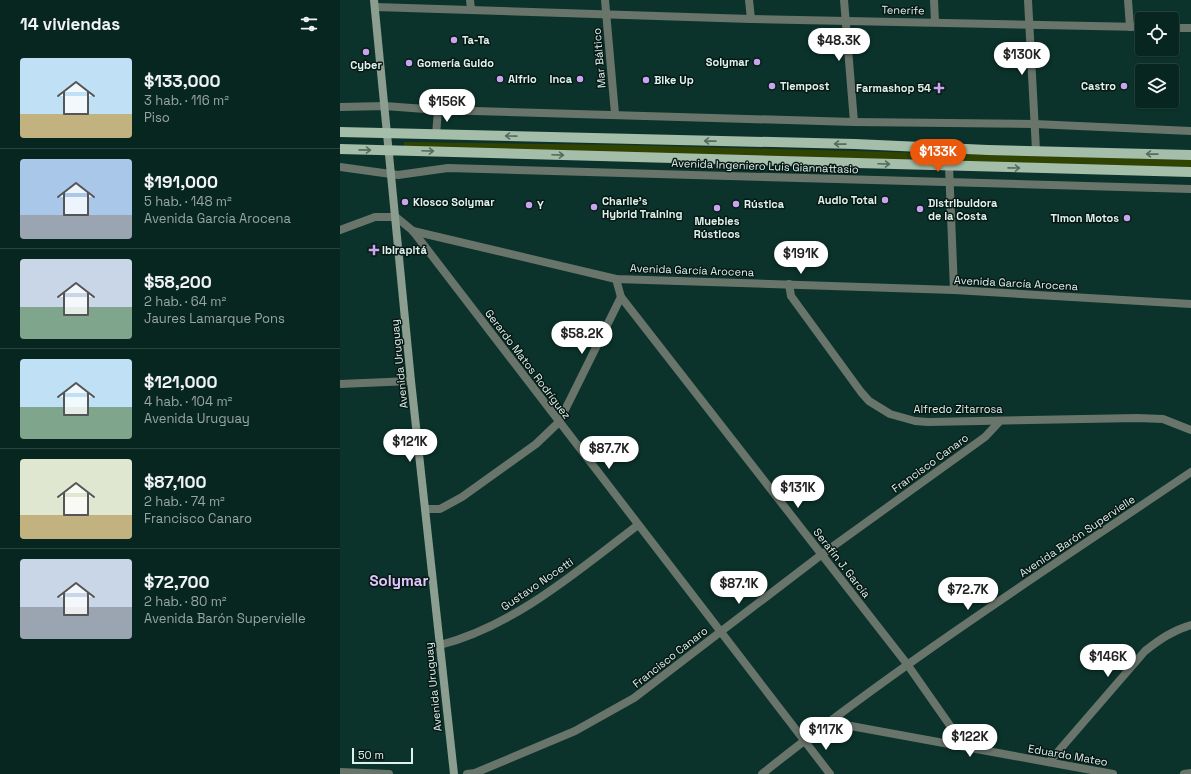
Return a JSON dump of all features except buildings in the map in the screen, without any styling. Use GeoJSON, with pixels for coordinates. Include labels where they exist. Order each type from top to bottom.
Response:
{"type":"FeatureCollection","features":[{"type":"Feature","properties":{"kind":"main road","name":"Avenida Ingeniero Luis Giannattasio"},"geometry":{"type":"LineString","coordinates":[[340,132],[824,143],[1191,155]]}},
{"type":"Feature","properties":{"kind":"main road","name":"Avenida Ingeniero Luis Giannattasio"},"geometry":{"type":"LineString","coordinates":[[340,149],[1191,172]]}},
{"type":"Feature","properties":{"kind":"street"},"geometry":{"type":"LineString","coordinates":[[470,0],[471,9]]}},
{"type":"Feature","properties":{"kind":"street","name":"Mar Báltico"},"geometry":{"type":"LineString","coordinates":[[605,0],[615,114]]}},
{"type":"Feature","properties":{"kind":"street"},"geometry":{"type":"LineString","coordinates":[[749,0],[750,19]]}},
{"type":"Feature","properties":{"kind":"street"},"geometry":{"type":"LineString","coordinates":[[844,0],[854,122]]}},
{"type":"Feature","properties":{"kind":"street"},"geometry":{"type":"LineString","coordinates":[[934,0],[935,22]]}},
{"type":"Feature","properties":{"kind":"street"},"geometry":{"type":"LineString","coordinates":[[1028,0],[1036,150]]}},
{"type":"Feature","properties":{"kind":"street"},"geometry":{"type":"LineString","coordinates":[[1128,0],[1130,26]]}},
{"type":"Feature","properties":{"kind":"street","name":"Tenerife"},"geometry":{"type":"LineString","coordinates":[[375,4],[750,19],[1135,26]]}},
{"type":"Feature","properties":{"kind":"street","name":"Avenida Uruguay"},"geometry":{"type":"LineString","coordinates":[[375,4],[411,381],[454,774]]}},
{"type":"Feature","properties":{"kind":"street"},"geometry":{"type":"LineString","coordinates":[[1179,28],[1191,28]]}},
{"type":"Feature","properties":{"kind":"street"},"geometry":{"type":"LineString","coordinates":[[340,108],[385,106],[438,110],[854,122],[1034,124],[1191,131]]}},
{"type":"Feature","properties":{"kind":"street"},"geometry":{"type":"LineString","coordinates":[[436,135],[438,110]]}},
{"type":"Feature","properties":{"kind":"street"},"geometry":{"type":"LineString","coordinates":[[949,166],[954,290]]}},
{"type":"Feature","properties":{"kind":"street","name":"Avenida Ingeniero Luis Giannattasio"},"geometry":{"type":"LineString","coordinates":[[340,167],[392,174],[448,168],[1191,190]]}},
{"type":"Feature","properties":{"kind":"street"},"geometry":{"type":"LineString","coordinates":[[340,230],[375,217],[396,217]]}},
{"type":"Feature","properties":{"kind":"street","name":"Gerardo Matos Rodríguez"},"geometry":{"type":"LineString","coordinates":[[396,217],[413,231],[830,774]]}},
{"type":"Feature","properties":{"kind":"street","name":"Avenida García Arocena"},"geometry":{"type":"LineString","coordinates":[[413,231],[616,279],[954,290],[1191,304]]}},
{"type":"Feature","properties":{"kind":"street","name":"Serafín J. García"},"geometry":{"type":"LineString","coordinates":[[616,279],[621,297],[907,664],[965,747]]}},
{"type":"Feature","properties":{"kind":"street","name":"Alfredo Zitarrosa"},"geometry":{"type":"LineString","coordinates":[[789,284],[791,296],[861,392],[879,408],[890,414],[915,421],[1137,418],[1163,420],[1191,430]]}},
{"type":"Feature","properties":{"kind":"street"},"geometry":{"type":"LineString","coordinates":[[425,509],[440,508],[462,497],[536,444],[559,422],[621,297]]}},
{"type":"Feature","properties":{"kind":"street"},"geometry":{"type":"LineString","coordinates":[[340,384],[411,381]]}},
{"type":"Feature","properties":{"kind":"street","name":"Francisco Canaro"},"geometry":{"type":"LineString","coordinates":[[467,774],[482,770],[575,731],[634,698],[821,555],[984,437],[1000,421]]}},
{"type":"Feature","properties":{"kind":"street","name":"Avenida Barón Supervielle"},"geometry":{"type":"LineString","coordinates":[[762,774],[907,664],[1191,472]]}},
{"type":"Feature","properties":{"kind":"street","name":"Gustavo Nocetti"},"geometry":{"type":"LineString","coordinates":[[440,645],[458,640],[497,624],[556,586],[638,525]]}},
{"type":"Feature","properties":{"kind":"street"},"geometry":{"type":"LineString","coordinates":[[1049,762],[1145,651],[1161,638],[1191,625]]}},
{"type":"Feature","properties":{"kind":"street","name":"Eduardo Mateo"},"geometry":{"type":"LineString","coordinates":[[829,722],[1113,774]]}},
{"type":"Feature","properties":{"kind":"street"},"geometry":{"type":"LineString","coordinates":[[340,772],[389,774]]}},
{"type":"Feature","properties":{"kind":"street"},"geometry":{"type":"LineString","coordinates":[[1184,774],[1191,774]]}},
{"type":"Feature","properties":{"kind":"green space"},"geometry":{"type":"Polygon","coordinates":[[[404,142],[626,145],[1191,160],[1191,167],[404,147],[404,142]]]}},
{"type":"Feature","properties":{"kind":"place","name":"Ta-Ta"},"geometry":{"type":"Point","coordinates":[454,40]}},
{"type":"Feature","properties":{"kind":"place","name":"Cyber"},"geometry":{"type":"Point","coordinates":[366,52]}},
{"type":"Feature","properties":{"kind":"place","name":"Solymar"},"geometry":{"type":"Point","coordinates":[757,62]}},
{"type":"Feature","properties":{"kind":"place","name":"Gomería Guido"},"geometry":{"type":"Point","coordinates":[409,63]}},
{"type":"Feature","properties":{"kind":"place","name":"Alfrio"},"geometry":{"type":"Point","coordinates":[500,79]}},
{"type":"Feature","properties":{"kind":"place","name":"Inca"},"geometry":{"type":"Point","coordinates":[580,79]}},
{"type":"Feature","properties":{"kind":"place","name":"Bike Up"},"geometry":{"type":"Point","coordinates":[646,80]}},
{"type":"Feature","properties":{"kind":"place","name":"Tiempost"},"geometry":{"type":"Point","coordinates":[772,86]}},
{"type":"Feature","properties":{"kind":"place","name":"Castro"},"geometry":{"type":"Point","coordinates":[1124,86]}},
{"type":"Feature","properties":{"kind":"place","name":"Farmashop 54"},"geometry":{"type":"Point","coordinates":[939,88]}},
{"type":"Feature","properties":{"kind":"place","name":"Audio Total"},"geometry":{"type":"Point","coordinates":[885,200]}},
{"type":"Feature","properties":{"kind":"place","name":"Kiosco Solymar"},"geometry":{"type":"Point","coordinates":[405,202]}},
{"type":"Feature","properties":{"kind":"place","name":"Rústica"},"geometry":{"type":"Point","coordinates":[736,204]}},
{"type":"Feature","properties":{"kind":"place","name":"Y"},"geometry":{"type":"Point","coordinates":[529,205]}},
{"type":"Feature","properties":{"kind":"place","name":"Charlie's Hybrid Training"},"geometry":{"type":"Point","coordinates":[594,207]}},
{"type":"Feature","properties":{"kind":"place","name":"Muebles Rústicos"},"geometry":{"type":"Point","coordinates":[717,208]}},
{"type":"Feature","properties":{"kind":"place","name":"Distribuidora de la Costa"},"geometry":{"type":"Point","coordinates":[920,209]}},
{"type":"Feature","properties":{"kind":"place","name":"Timon Motos"},"geometry":{"type":"Point","coordinates":[1127,218]}},
{"type":"Feature","properties":{"kind":"place","name":"Ibirapitá"},"geometry":{"type":"Point","coordinates":[374,250]}},
{"type":"Feature","properties":{"kind":"district","name":"Solymar"},"geometry":{"type":"Point","coordinates":[399,581]}}]}
